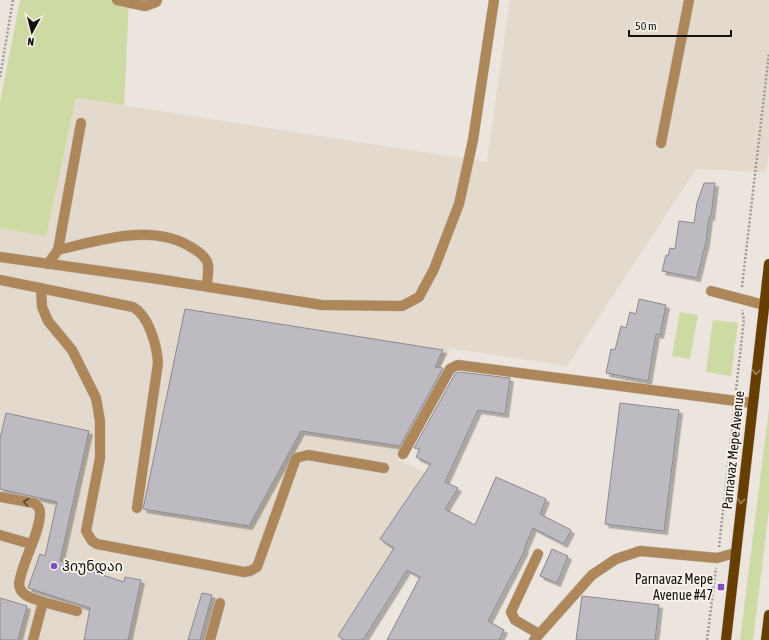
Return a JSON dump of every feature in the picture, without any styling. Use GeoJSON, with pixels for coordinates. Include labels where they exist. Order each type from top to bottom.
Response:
{"type":"FeatureCollection","features":[{"type":"Feature","properties":{"kind":"main road","name":"Parnavaz Mepe Avenue"},"geometry":{"type":"LineString","coordinates":[[726,640],[752,403],[765,334],[764,304],[769,264]]}},
{"type":"Feature","properties":{"kind":"main road"},"geometry":{"type":"LineString","coordinates":[[767,636],[769,615]]}},
{"type":"Feature","properties":{"kind":"street"},"geometry":{"type":"LineString","coordinates":[[117,0],[145,6],[156,2],[157,0]]}},
{"type":"Feature","properties":{"kind":"street"},"geometry":{"type":"LineString","coordinates":[[0,257],[207,286],[322,305],[402,306],[419,297],[434,269],[459,204],[473,140],[494,0]]}},
{"type":"Feature","properties":{"kind":"street"},"geometry":{"type":"LineString","coordinates":[[662,143],[689,0]]}},
{"type":"Feature","properties":{"kind":"street"},"geometry":{"type":"LineString","coordinates":[[48,264],[58,250],[81,122]]}},
{"type":"Feature","properties":{"kind":"street"},"geometry":{"type":"LineString","coordinates":[[58,250],[103,239],[126,236],[161,236],[187,244],[200,252],[208,264],[207,286]]}},
{"type":"Feature","properties":{"kind":"street"},"geometry":{"type":"LineString","coordinates":[[0,280],[133,307],[139,310],[145,319],[158,352],[158,363],[137,508]]}},
{"type":"Feature","properties":{"kind":"street"},"geometry":{"type":"LineString","coordinates":[[41,288],[42,307],[48,321],[72,350],[96,398],[100,421],[100,458],[86,531],[92,541],[97,544],[244,572],[250,571],[256,566],[296,458],[308,455],[384,468]]}},
{"type":"Feature","properties":{"kind":"street"},"geometry":{"type":"LineString","coordinates":[[711,291],[764,304]]}},
{"type":"Feature","properties":{"kind":"street"},"geometry":{"type":"LineString","coordinates":[[403,454],[450,368],[458,365],[752,403]]}},
{"type":"Feature","properties":{"kind":"street"},"geometry":{"type":"LineString","coordinates":[[0,496],[34,503],[38,506],[40,514],[20,577],[20,589],[27,596],[42,602],[77,611]]}},
{"type":"Feature","properties":{"kind":"street"},"geometry":{"type":"LineString","coordinates":[[0,535],[31,544]]}},
{"type":"Feature","properties":{"kind":"street"},"geometry":{"type":"LineString","coordinates":[[538,554],[511,612],[515,620],[537,637],[592,575],[616,559],[640,551],[717,558],[735,553]]}},
{"type":"Feature","properties":{"kind":"street"},"geometry":{"type":"LineString","coordinates":[[33,640],[42,602]]}},
{"type":"Feature","properties":{"kind":"street"},"geometry":{"type":"LineString","coordinates":[[210,640],[220,603]]}},
{"type":"Feature","properties":{"kind":"path"},"geometry":{"type":"LineString","coordinates":[[0,77],[13,0]]}},
{"type":"Feature","properties":{"kind":"path"},"geometry":{"type":"LineString","coordinates":[[708,640],[744,319],[741,299],[769,53]]}},
{"type":"Feature","properties":{"kind":"shaded area"},"geometry":{"type":"Polygon","coordinates":[[[510,0],[769,0],[769,152],[766,172],[696,169],[567,366],[450,348],[397,459],[458,488],[363,640],[0,640],[0,228],[46,235],[76,98],[487,162],[510,0]]]}},
{"type":"Feature","properties":{"kind":"green space"},"geometry":{"type":"Polygon","coordinates":[[[20,0],[129,0],[124,105],[76,98],[46,236],[0,228],[0,103],[20,0]]]}},
{"type":"Feature","properties":{"kind":"green space"},"geometry":{"type":"Polygon","coordinates":[[[680,312],[698,315],[690,359],[672,356],[680,312]]]}},
{"type":"Feature","properties":{"kind":"green space"},"geometry":{"type":"Polygon","coordinates":[[[713,320],[738,323],[731,376],[706,372],[713,320]]]}},
{"type":"Feature","properties":{"kind":"green space"},"geometry":{"type":"Polygon","coordinates":[[[769,408],[769,509],[753,640],[740,640],[769,408]]]}},
{"type":"Feature","properties":{"kind":"building"},"geometry":{"type":"Polygon","coordinates":[[[704,183],[715,183],[711,217],[709,217],[706,242],[697,278],[662,271],[666,255],[668,256],[670,248],[675,249],[679,221],[694,223],[697,203],[704,183]]]}},
{"type":"Feature","properties":{"kind":"building"},"geometry":{"type":"Polygon","coordinates":[[[639,299],[666,305],[660,335],[656,334],[648,381],[606,373],[611,349],[615,350],[621,326],[626,328],[630,312],[636,314],[639,299]]]}},
{"type":"Feature","properties":{"kind":"building"},"geometry":{"type":"Polygon","coordinates":[[[185,309],[443,350],[435,367],[443,368],[400,446],[301,431],[249,526],[143,509],[185,309]]]}},
{"type":"Feature","properties":{"kind":"building"},"geometry":{"type":"Polygon","coordinates":[[[459,372],[510,378],[505,414],[478,410],[445,482],[458,488],[445,509],[475,525],[496,477],[546,499],[540,514],[571,530],[564,544],[533,528],[524,549],[525,550],[488,621],[504,630],[499,640],[387,640],[420,577],[407,570],[363,640],[344,640],[338,636],[394,548],[380,539],[431,464],[416,457],[420,449],[414,448],[455,374],[459,372]]]}},
{"type":"Feature","properties":{"kind":"building"},"geometry":{"type":"Polygon","coordinates":[[[620,403],[679,410],[664,531],[605,524],[620,403]]]}},
{"type":"Feature","properties":{"kind":"building"},"geometry":{"type":"Polygon","coordinates":[[[6,413],[89,431],[60,561],[124,582],[125,577],[141,580],[128,640],[84,640],[90,608],[28,588],[40,554],[45,556],[57,502],[0,489],[0,439],[6,413]]]}},
{"type":"Feature","properties":{"kind":"building"},"geometry":{"type":"Polygon","coordinates":[[[552,549],[568,556],[557,583],[540,576],[552,549]]]}},
{"type":"Feature","properties":{"kind":"building"},"geometry":{"type":"Polygon","coordinates":[[[202,593],[212,595],[200,640],[188,640],[202,593]]]}},
{"type":"Feature","properties":{"kind":"building"},"geometry":{"type":"Polygon","coordinates":[[[582,596],[659,605],[655,640],[576,640],[582,596]]]}},
{"type":"Feature","properties":{"kind":"building"},"geometry":{"type":"Polygon","coordinates":[[[0,598],[27,606],[18,640],[0,640],[0,598]]]}},
{"type":"Feature","properties":{"kind":"place","name":"ჰიუნდაი"},"geometry":{"type":"Point","coordinates":[54,566]}},
{"type":"Feature","properties":{"kind":"place","name":"Parnavaz Mepe Avenue #47"},"geometry":{"type":"Point","coordinates":[721,587]}}]}
